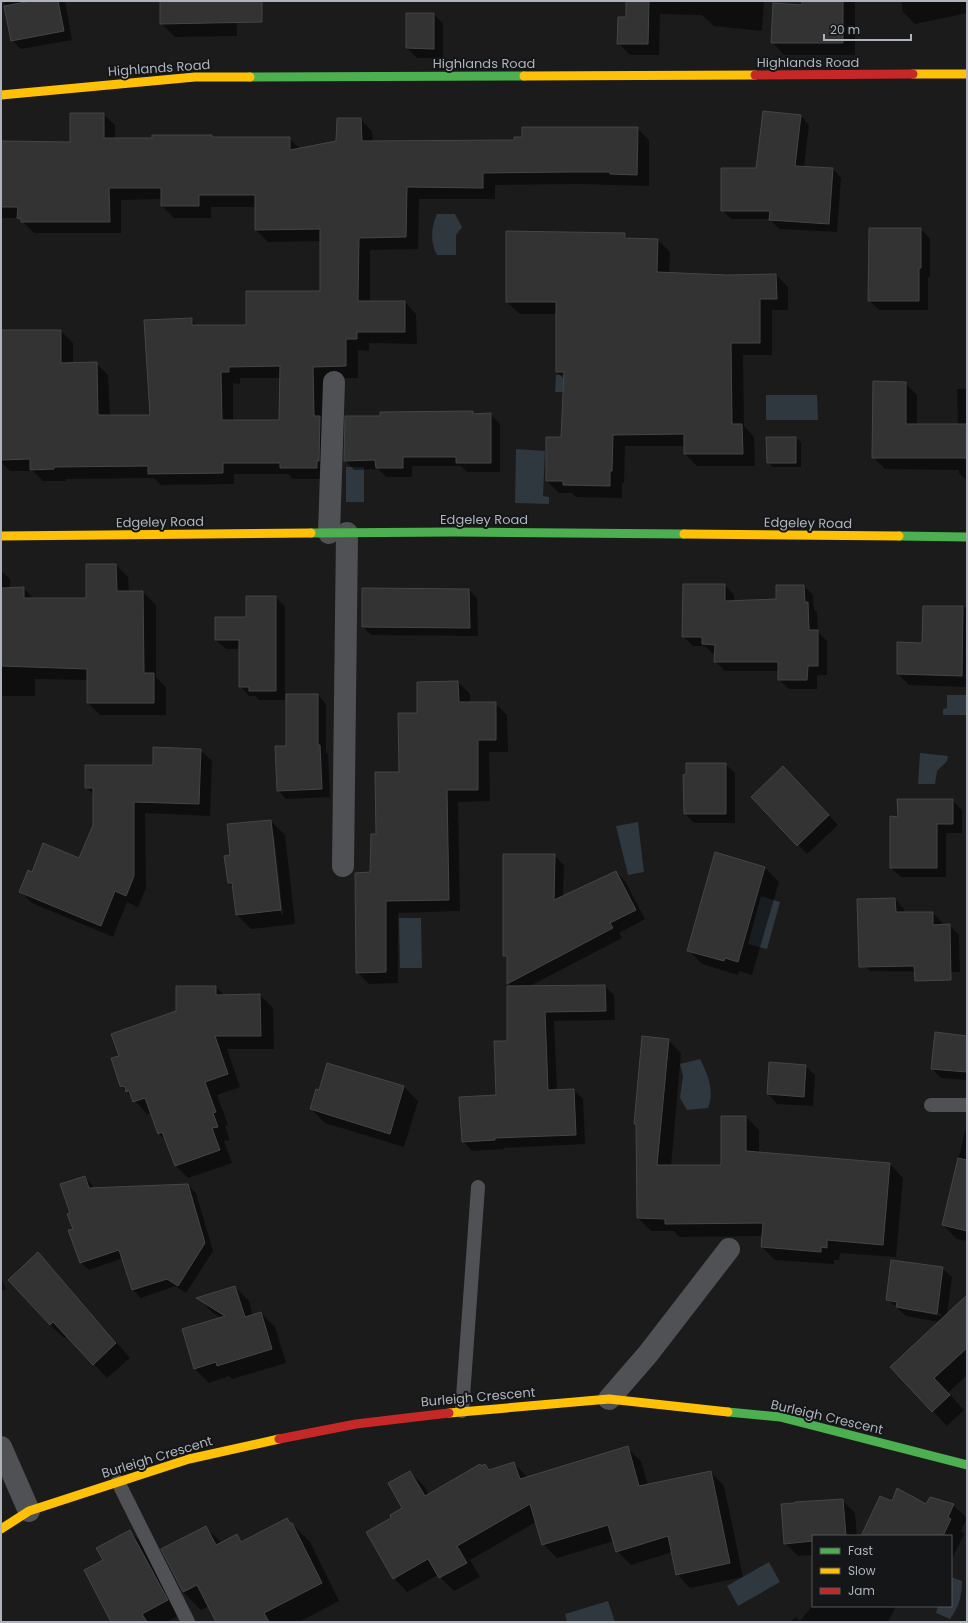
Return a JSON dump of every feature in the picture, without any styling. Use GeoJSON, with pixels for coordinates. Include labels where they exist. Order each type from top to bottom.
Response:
{"type":"FeatureCollection","features":[{"type":"Feature","properties":{"kind":"street","name":"Highlands Road"},"geometry":{"type":"LineString","coordinates":[[1,95],[195,77],[967,74]]}},
{"type":"Feature","properties":{"kind":"street"},"geometry":{"type":"LineString","coordinates":[[334,382],[343,866]]}},
{"type":"Feature","properties":{"kind":"street","name":"Edgeley Road"},"geometry":{"type":"LineString","coordinates":[[1,536],[454,532],[967,537]]}},
{"type":"Feature","properties":{"kind":"street"},"geometry":{"type":"LineString","coordinates":[[609,1399],[648,1354],[729,1249]]}},
{"type":"Feature","properties":{"kind":"street","name":"Burleigh Crescent"},"geometry":{"type":"LineString","coordinates":[[1,1529],[30,1511],[189,1459],[309,1432],[356,1424],[462,1411],[609,1399],[780,1417],[967,1465]]}},
{"type":"Feature","properties":{"kind":"street"},"geometry":{"type":"LineString","coordinates":[[1,1447],[30,1511]]}},
{"type":"Feature","properties":{"kind":"lane"},"geometry":{"type":"LineString","coordinates":[[931,1105],[967,1105]]}},
{"type":"Feature","properties":{"kind":"lane"},"geometry":{"type":"LineString","coordinates":[[462,1411],[478,1188]]}},
{"type":"Feature","properties":{"kind":"lane"},"geometry":{"type":"LineString","coordinates":[[118,1482],[188,1622]]}},
{"type":"Feature","properties":{"kind":"shaded area"},"geometry":{"type":"Polygon","coordinates":[[[437,214],[455,214],[462,227],[456,235],[456,255],[437,255],[433,245],[432,235],[433,224],[437,214]]]}},
{"type":"Feature","properties":{"kind":"shaded area"},"geometry":{"type":"Polygon","coordinates":[[[556,375],[592,375],[592,392],[555,392],[556,375]]]}},
{"type":"Feature","properties":{"kind":"shaded area"},"geometry":{"type":"Polygon","coordinates":[[[766,395],[817,395],[818,420],[766,420],[766,395]]]}},
{"type":"Feature","properties":{"kind":"shaded area"},"geometry":{"type":"Polygon","coordinates":[[[516,449],[545,451],[543,496],[549,497],[549,504],[515,503],[516,449]]]}},
{"type":"Feature","properties":{"kind":"shaded area"},"geometry":{"type":"Polygon","coordinates":[[[346,467],[364,467],[364,502],[346,502],[346,467]]]}},
{"type":"Feature","properties":{"kind":"shaded area"},"geometry":{"type":"Polygon","coordinates":[[[947,695],[967,695],[967,715],[943,715],[943,709],[947,708],[947,695]]]}},
{"type":"Feature","properties":{"kind":"shaded area"},"geometry":{"type":"Polygon","coordinates":[[[920,753],[948,756],[947,761],[937,771],[935,784],[918,784],[920,753]]]}},
{"type":"Feature","properties":{"kind":"shaded area"},"geometry":{"type":"Polygon","coordinates":[[[638,822],[644,872],[628,875],[616,826],[638,822]]]}},
{"type":"Feature","properties":{"kind":"shaded area"},"geometry":{"type":"Polygon","coordinates":[[[761,896],[780,902],[767,949],[748,944],[761,896]]]}},
{"type":"Feature","properties":{"kind":"shaded area"},"geometry":{"type":"Polygon","coordinates":[[[399,918],[421,918],[422,968],[400,968],[399,918]]]}},
{"type":"Feature","properties":{"kind":"shaded area"},"geometry":{"type":"Polygon","coordinates":[[[700,1059],[710,1083],[710,1102],[708,1108],[687,1110],[680,1098],[683,1076],[680,1064],[700,1059]]]}},
{"type":"Feature","properties":{"kind":"shaded area"},"geometry":{"type":"Polygon","coordinates":[[[769,1562],[780,1582],[738,1606],[727,1586],[769,1562]]]}},
{"type":"Feature","properties":{"kind":"shaded area"},"geometry":{"type":"Polygon","coordinates":[[[952,1577],[962,1581],[959,1601],[956,1610],[950,1619],[936,1613],[938,1607],[952,1607],[952,1577]]]}},
{"type":"Feature","properties":{"kind":"shaded area"},"geometry":{"type":"Polygon","coordinates":[[[608,1601],[615,1622],[567,1622],[565,1614],[608,1601]]]}},
{"type":"Feature","properties":{"kind":"building"},"geometry":{"type":"Polygon","coordinates":[[[31,1],[58,1],[64,31],[11,41],[4,6],[31,1]]]}},
{"type":"Feature","properties":{"kind":"building"},"geometry":{"type":"Polygon","coordinates":[[[160,1],[262,1],[262,22],[160,24],[160,1]]]}},
{"type":"Feature","properties":{"kind":"building"},"geometry":{"type":"Polygon","coordinates":[[[626,1],[649,1],[648,44],[617,44],[618,17],[626,17],[626,1]]]}},
{"type":"Feature","properties":{"kind":"building"},"geometry":{"type":"Polygon","coordinates":[[[802,1],[843,1],[843,43],[771,43],[773,3],[802,5],[802,1]]]}},
{"type":"Feature","properties":{"kind":"building"},"geometry":{"type":"Polygon","coordinates":[[[406,13],[434,13],[434,49],[406,48],[406,13]]]}},
{"type":"Feature","properties":{"kind":"building"},"geometry":{"type":"Polygon","coordinates":[[[763,111],[801,115],[795,166],[833,168],[829,224],[769,220],[770,211],[721,211],[721,168],[756,168],[763,111]]]}},
{"type":"Feature","properties":{"kind":"building"},"geometry":{"type":"Polygon","coordinates":[[[70,113],[104,113],[104,138],[152,138],[152,135],[290,137],[290,150],[336,141],[337,118],[361,118],[362,141],[514,140],[514,137],[522,137],[522,127],[638,127],[637,175],[610,174],[610,172],[483,173],[483,188],[407,187],[406,237],[359,238],[358,301],[405,301],[405,332],[357,332],[357,339],[346,339],[346,366],[313,367],[314,416],[320,416],[319,461],[317,461],[317,468],[280,468],[280,463],[223,463],[223,473],[148,474],[148,466],[54,467],[54,469],[30,470],[30,459],[1,460],[1,330],[61,330],[61,363],[97,362],[98,415],[150,415],[144,320],[192,318],[192,325],[246,325],[246,291],[320,291],[320,229],[255,230],[255,195],[199,195],[199,206],[161,206],[161,188],[109,188],[110,222],[21,222],[21,219],[17,218],[18,207],[1,207],[1,141],[70,142],[70,113]],[[280,366],[229,367],[229,372],[221,372],[222,420],[279,420],[280,366]]]}},
{"type":"Feature","properties":{"kind":"building"},"geometry":{"type":"Polygon","coordinates":[[[869,228],[921,228],[919,301],[868,301],[869,228]]]}},
{"type":"Feature","properties":{"kind":"building"},"geometry":{"type":"Polygon","coordinates":[[[506,231],[625,233],[625,238],[658,239],[657,272],[726,275],[776,274],[777,299],[760,299],[760,343],[731,343],[732,424],[742,424],[743,454],[684,454],[684,434],[613,435],[610,486],[563,485],[563,481],[546,481],[546,437],[561,437],[564,372],[556,372],[556,302],[506,302],[506,231]]]}},
{"type":"Feature","properties":{"kind":"building"},"geometry":{"type":"Polygon","coordinates":[[[873,381],[906,382],[906,424],[967,424],[967,458],[872,458],[873,381]]]}},
{"type":"Feature","properties":{"kind":"building"},"geometry":{"type":"Polygon","coordinates":[[[473,411],[473,414],[491,413],[491,463],[456,463],[456,457],[403,457],[403,468],[376,468],[375,460],[344,461],[345,416],[380,416],[380,412],[473,411]]]}},
{"type":"Feature","properties":{"kind":"building"},"geometry":{"type":"Polygon","coordinates":[[[766,437],[796,437],[796,463],[767,463],[766,437]]]}},
{"type":"Feature","properties":{"kind":"building"},"geometry":{"type":"Polygon","coordinates":[[[86,564],[116,564],[117,591],[143,591],[144,673],[154,673],[154,703],[87,703],[87,669],[1,666],[1,588],[24,587],[24,598],[86,598],[86,564]]]}},
{"type":"Feature","properties":{"kind":"building"},"geometry":{"type":"Polygon","coordinates":[[[683,584],[725,584],[725,601],[776,599],[776,585],[804,585],[805,602],[808,602],[809,630],[818,630],[818,666],[808,666],[807,680],[778,680],[778,662],[714,662],[715,645],[702,644],[702,637],[682,637],[683,584]]]}},
{"type":"Feature","properties":{"kind":"building"},"geometry":{"type":"Polygon","coordinates":[[[362,588],[469,589],[470,628],[362,627],[362,588]]]}},
{"type":"Feature","properties":{"kind":"building"},"geometry":{"type":"Polygon","coordinates":[[[246,596],[276,596],[276,691],[249,691],[249,687],[239,687],[239,640],[215,640],[215,617],[246,617],[246,596]]]}},
{"type":"Feature","properties":{"kind":"building"},"geometry":{"type":"Polygon","coordinates":[[[923,606],[963,606],[962,676],[897,674],[897,642],[922,643],[923,606]]]}},
{"type":"Feature","properties":{"kind":"building"},"geometry":{"type":"Polygon","coordinates":[[[458,681],[459,702],[496,702],[496,740],[478,740],[478,790],[447,790],[449,900],[386,901],[386,972],[356,973],[355,873],[370,872],[371,834],[376,834],[375,772],[399,772],[398,713],[417,713],[417,682],[458,681]]]}},
{"type":"Feature","properties":{"kind":"building"},"geometry":{"type":"Polygon","coordinates":[[[286,694],[318,694],[318,745],[320,745],[322,789],[277,791],[275,746],[286,746],[286,694]]]}},
{"type":"Feature","properties":{"kind":"building"},"geometry":{"type":"Polygon","coordinates":[[[153,747],[201,749],[199,804],[134,802],[134,876],[126,896],[115,891],[101,926],[19,892],[28,870],[32,872],[43,843],[79,858],[93,825],[93,788],[85,788],[85,765],[153,765],[153,747]]]}},
{"type":"Feature","properties":{"kind":"building"},"geometry":{"type":"Polygon","coordinates":[[[686,763],[726,763],[726,814],[684,814],[683,775],[686,774],[686,763]]]}},
{"type":"Feature","properties":{"kind":"building"},"geometry":{"type":"Polygon","coordinates":[[[783,766],[829,815],[797,846],[751,797],[783,766]]]}},
{"type":"Feature","properties":{"kind":"building"},"geometry":{"type":"Polygon","coordinates":[[[897,799],[953,799],[953,824],[937,824],[937,868],[890,868],[890,816],[898,817],[897,799]]]}},
{"type":"Feature","properties":{"kind":"building"},"geometry":{"type":"Polygon","coordinates":[[[271,820],[281,910],[236,915],[232,883],[228,883],[224,856],[230,855],[227,824],[271,820]]]}},
{"type":"Feature","properties":{"kind":"building"},"geometry":{"type":"Polygon","coordinates":[[[715,852],[765,867],[738,962],[725,958],[724,961],[687,951],[715,852]]]}},
{"type":"Feature","properties":{"kind":"building"},"geometry":{"type":"Polygon","coordinates":[[[503,854],[555,854],[554,900],[616,871],[636,910],[610,923],[613,928],[507,984],[507,956],[503,956],[503,854]]]}},
{"type":"Feature","properties":{"kind":"building"},"geometry":{"type":"Polygon","coordinates":[[[895,898],[896,912],[933,912],[933,925],[950,924],[951,980],[915,981],[914,966],[859,967],[857,899],[895,898]]]}},
{"type":"Feature","properties":{"kind":"building"},"geometry":{"type":"Polygon","coordinates":[[[605,985],[606,1011],[545,1012],[548,1090],[574,1089],[576,1135],[495,1138],[495,1140],[462,1142],[459,1097],[496,1095],[494,1041],[507,1041],[507,986],[605,985]]]}},
{"type":"Feature","properties":{"kind":"building"},"geometry":{"type":"Polygon","coordinates":[[[176,986],[216,986],[216,995],[260,994],[261,1036],[215,1036],[228,1074],[205,1082],[216,1112],[213,1113],[218,1127],[212,1128],[220,1150],[175,1166],[162,1132],[158,1134],[145,1098],[133,1102],[129,1091],[126,1092],[125,1087],[120,1086],[111,1058],[119,1056],[111,1034],[176,1011],[176,986]]]}},
{"type":"Feature","properties":{"kind":"building"},"geometry":{"type":"Polygon","coordinates":[[[935,1032],[967,1036],[967,1072],[931,1069],[935,1032]]]}},
{"type":"Feature","properties":{"kind":"building"},"geometry":{"type":"Polygon","coordinates":[[[642,1036],[669,1039],[657,1165],[721,1165],[721,1116],[746,1116],[746,1151],[890,1163],[883,1245],[827,1240],[827,1248],[821,1247],[821,1252],[761,1247],[763,1223],[665,1224],[665,1219],[637,1218],[636,1124],[634,1124],[642,1036]]]}},
{"type":"Feature","properties":{"kind":"building"},"geometry":{"type":"Polygon","coordinates":[[[769,1062],[806,1065],[804,1097],[767,1094],[769,1062]]]}},
{"type":"Feature","properties":{"kind":"building"},"geometry":{"type":"Polygon","coordinates":[[[327,1063],[404,1086],[390,1134],[310,1109],[316,1089],[319,1090],[327,1063]]]}},
{"type":"Feature","properties":{"kind":"building"},"geometry":{"type":"Polygon","coordinates":[[[958,1158],[967,1160],[967,1231],[942,1225],[958,1158]]]}},
{"type":"Feature","properties":{"kind":"building"},"geometry":{"type":"Polygon","coordinates":[[[85,1176],[89,1188],[188,1184],[205,1243],[178,1286],[167,1279],[132,1290],[119,1250],[80,1263],[68,1230],[73,1229],[67,1214],[70,1213],[60,1184],[85,1176]]]}},
{"type":"Feature","properties":{"kind":"building"},"geometry":{"type":"Polygon","coordinates":[[[38,1252],[116,1343],[93,1365],[53,1322],[50,1325],[8,1280],[38,1252]]]}},
{"type":"Feature","properties":{"kind":"building"},"geometry":{"type":"Polygon","coordinates":[[[891,1260],[943,1267],[937,1314],[896,1307],[897,1302],[886,1300],[891,1260]]]}},
{"type":"Feature","properties":{"kind":"building"},"geometry":{"type":"Polygon","coordinates":[[[235,1286],[245,1317],[261,1312],[272,1349],[217,1366],[216,1362],[194,1369],[182,1329],[225,1316],[196,1298],[235,1286]]]}},
{"type":"Feature","properties":{"kind":"building"},"geometry":{"type":"Polygon","coordinates":[[[967,1295],[967,1348],[934,1378],[950,1395],[932,1412],[890,1367],[967,1295]]]}},
{"type":"Feature","properties":{"kind":"building"},"geometry":{"type":"Polygon","coordinates":[[[628,1446],[639,1486],[711,1471],[730,1563],[676,1575],[668,1536],[616,1552],[608,1525],[542,1545],[530,1504],[457,1546],[467,1563],[439,1578],[428,1559],[393,1579],[366,1532],[391,1518],[390,1515],[402,1508],[388,1483],[410,1471],[425,1496],[480,1464],[481,1466],[485,1464],[489,1470],[514,1462],[520,1479],[628,1446]]]}},
{"type":"Feature","properties":{"kind":"building"},"geometry":{"type":"Polygon","coordinates":[[[897,1488],[926,1504],[930,1497],[954,1504],[948,1517],[951,1519],[943,1535],[861,1535],[880,1496],[892,1501],[897,1488]]]}},
{"type":"Feature","properties":{"kind":"building"},"geometry":{"type":"Polygon","coordinates":[[[843,1499],[846,1535],[812,1535],[812,1541],[784,1544],[781,1504],[843,1499]]]}},
{"type":"Feature","properties":{"kind":"building"},"geometry":{"type":"Polygon","coordinates":[[[287,1518],[290,1523],[292,1523],[322,1583],[264,1613],[269,1622],[216,1622],[197,1585],[183,1592],[161,1549],[206,1526],[216,1545],[237,1534],[241,1542],[287,1518]]]}},
{"type":"Feature","properties":{"kind":"building"},"geometry":{"type":"Polygon","coordinates":[[[130,1530],[168,1600],[142,1614],[147,1622],[111,1622],[84,1570],[103,1560],[96,1548],[130,1530]]]}},
{"type":"Feature","properties":{"kind":"traffic: fast"},"geometry":{"type":"LineString","coordinates":[[250,77],[524,76]]}},
{"type":"Feature","properties":{"kind":"traffic: fast"},"geometry":{"type":"LineString","coordinates":[[311,533],[454,532],[684,534]]}},
{"type":"Feature","properties":{"kind":"traffic: fast"},"geometry":{"type":"LineString","coordinates":[[899,536],[967,537]]}},
{"type":"Feature","properties":{"kind":"traffic: fast"},"geometry":{"type":"LineString","coordinates":[[728,1412],[780,1417],[967,1465]]}},
{"type":"Feature","properties":{"kind":"traffic: slow"},"geometry":{"type":"LineString","coordinates":[[913,74],[967,74]]}},
{"type":"Feature","properties":{"kind":"traffic: slow"},"geometry":{"type":"LineString","coordinates":[[524,76],[755,75]]}},
{"type":"Feature","properties":{"kind":"traffic: slow"},"geometry":{"type":"LineString","coordinates":[[1,95],[195,77],[250,77]]}},
{"type":"Feature","properties":{"kind":"traffic: slow"},"geometry":{"type":"LineString","coordinates":[[1,536],[311,533]]}},
{"type":"Feature","properties":{"kind":"traffic: slow"},"geometry":{"type":"LineString","coordinates":[[684,534],[899,536]]}},
{"type":"Feature","properties":{"kind":"traffic: slow"},"geometry":{"type":"LineString","coordinates":[[449,1413],[609,1399],[728,1412]]}},
{"type":"Feature","properties":{"kind":"traffic: slow"},"geometry":{"type":"LineString","coordinates":[[1,1529],[29,1511],[189,1459],[279,1439]]}},
{"type":"Feature","properties":{"kind":"traffic: jam"},"geometry":{"type":"LineString","coordinates":[[755,75],[913,74]]}},
{"type":"Feature","properties":{"kind":"traffic: jam"},"geometry":{"type":"LineString","coordinates":[[279,1439],[356,1424],[449,1413]]}}]}
